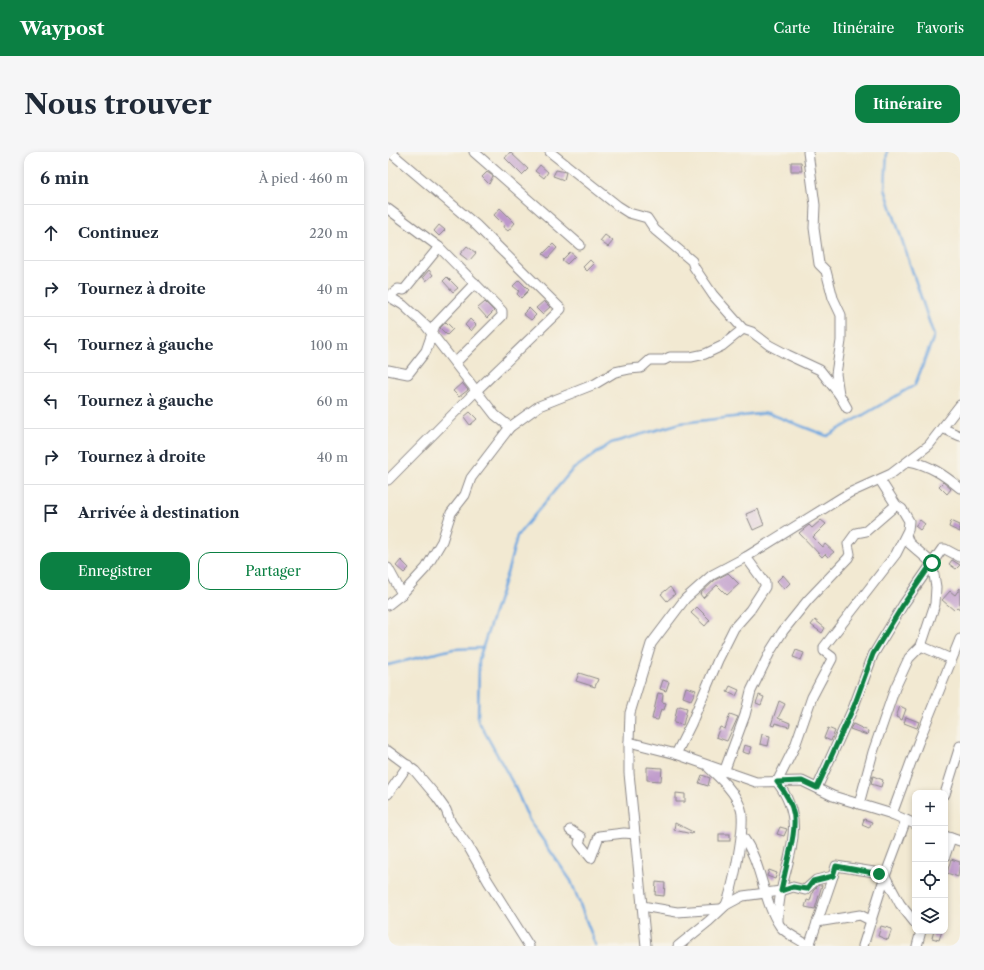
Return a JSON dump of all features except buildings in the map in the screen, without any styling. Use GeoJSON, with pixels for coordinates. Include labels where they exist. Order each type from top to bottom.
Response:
{"type":"FeatureCollection","features":[{"type":"Feature","properties":{"kind":"street"},"geometry":{"type":"LineString","coordinates":[[388,480],[477,390],[561,309],[476,225],[390,152]]}},
{"type":"Feature","properties":{"kind":"street"},"geometry":{"type":"LineString","coordinates":[[474,152],[580,245]]}},
{"type":"Feature","properties":{"kind":"street"},"geometry":{"type":"LineString","coordinates":[[550,152],[618,206],[629,213],[648,218],[655,230],[692,261],[694,268],[713,295],[743,329],[752,332],[769,345],[784,353],[820,370],[839,394],[847,408]]}},
{"type":"Feature","properties":{"kind":"street"},"geometry":{"type":"LineString","coordinates":[[808,152],[815,205],[814,228],[819,264],[826,271],[833,298],[841,315],[841,341],[836,367],[839,394]]}},
{"type":"Feature","properties":{"kind":"street"},"geometry":{"type":"LineString","coordinates":[[390,213],[439,247],[503,313],[488,331],[455,363]]}},
{"type":"Feature","properties":{"kind":"street"},"geometry":{"type":"LineString","coordinates":[[439,247],[404,290],[398,289],[388,296],[404,305],[432,334],[495,415],[510,427]]}},
{"type":"Feature","properties":{"kind":"street"},"geometry":{"type":"LineString","coordinates":[[388,370],[408,374],[426,351],[435,326],[475,283]]}},
{"type":"Feature","properties":{"kind":"street"},"geometry":{"type":"LineString","coordinates":[[388,605],[402,594],[426,568],[442,541],[451,513],[465,495],[471,478],[510,427],[525,414],[539,406],[596,384],[616,372],[641,368],[650,360],[664,360],[670,357],[691,357],[705,354],[722,346],[743,329]]}},
{"type":"Feature","properties":{"kind":"street"},"geometry":{"type":"LineString","coordinates":[[646,946],[629,773],[629,742],[630,713],[650,644],[686,599],[702,583],[717,572],[746,558],[849,492],[880,480],[909,461],[929,445],[960,405]]}},
{"type":"Feature","properties":{"kind":"street"},"geometry":{"type":"LineString","coordinates":[[942,428],[960,436]]}},
{"type":"Feature","properties":{"kind":"street"},"geometry":{"type":"LineString","coordinates":[[909,461],[929,466],[944,475],[960,488]]}},
{"type":"Feature","properties":{"kind":"street"},"geometry":{"type":"LineString","coordinates":[[777,782],[795,746],[812,697],[832,659],[823,649],[824,647],[896,554],[906,535],[908,522],[902,509],[896,505],[880,480]]}},
{"type":"Feature","properties":{"kind":"street"},"geometry":{"type":"LineString","coordinates":[[724,772],[745,715],[750,691],[782,631],[808,600],[848,558],[850,554],[848,544],[856,534],[866,530],[896,505]]}},
{"type":"Feature","properties":{"kind":"street"},"geometry":{"type":"LineString","coordinates":[[859,804],[873,752],[895,688],[908,658],[921,646],[930,623],[936,599],[936,587],[932,563],[910,543],[906,535]]}},
{"type":"Feature","properties":{"kind":"street"},"geometry":{"type":"LineString","coordinates":[[817,788],[854,706],[873,654],[903,605],[940,551],[945,548],[960,557]]}},
{"type":"Feature","properties":{"kind":"street"},"geometry":{"type":"LineString","coordinates":[[676,754],[734,628],[750,610],[765,587],[765,583],[746,558]]}},
{"type":"Feature","properties":{"kind":"street"},"geometry":{"type":"LineString","coordinates":[[388,568],[402,594]]}},
{"type":"Feature","properties":{"kind":"street"},"geometry":{"type":"LineString","coordinates":[[892,814],[960,639]]}},
{"type":"Feature","properties":{"kind":"street"},"geometry":{"type":"LineString","coordinates":[[921,646],[951,659]]}},
{"type":"Feature","properties":{"kind":"street"},"geometry":{"type":"LineString","coordinates":[[629,742],[676,754],[756,782],[802,781],[833,796],[892,814],[912,823]]}},
{"type":"Feature","properties":{"kind":"street"},"geometry":{"type":"LineString","coordinates":[[946,790],[960,746]]}},
{"type":"Feature","properties":{"kind":"street"},"geometry":{"type":"LineString","coordinates":[[388,751],[408,765],[442,804],[451,824],[468,846],[529,946]]}},
{"type":"Feature","properties":{"kind":"street"},"geometry":{"type":"LineString","coordinates":[[388,794],[408,765]]}},
{"type":"Feature","properties":{"kind":"street"},"geometry":{"type":"LineString","coordinates":[[678,946],[709,921],[723,907],[732,891],[742,836],[741,807],[722,780],[707,765]]}},
{"type":"Feature","properties":{"kind":"street"},"geometry":{"type":"LineString","coordinates":[[777,782],[786,792],[791,804],[794,816],[795,832],[781,891],[778,921]]}},
{"type":"Feature","properties":{"kind":"street"},"geometry":{"type":"LineString","coordinates":[[863,946],[885,876],[906,820]]}},
{"type":"Feature","properties":{"kind":"street"},"geometry":{"type":"LineString","coordinates":[[570,830],[581,837],[579,843],[591,858],[599,836],[624,833],[635,834]]}},
{"type":"Feature","properties":{"kind":"street"},"geometry":{"type":"LineString","coordinates":[[742,836],[761,874],[768,900],[778,921],[784,930],[805,945],[817,922],[836,866],[874,872],[885,876],[900,904],[912,919]]}},
{"type":"Feature","properties":{"kind":"street"},"geometry":{"type":"LineString","coordinates":[[948,848],[952,838]]}},
{"type":"Feature","properties":{"kind":"street"},"geometry":{"type":"LineString","coordinates":[[642,906],[677,912],[723,907],[743,896],[781,891],[793,887],[805,890],[816,880],[833,876]]}},
{"type":"Feature","properties":{"kind":"street"},"geometry":{"type":"LineString","coordinates":[[817,922],[860,915],[872,921]]}},
{"type":"Feature","properties":{"kind":"street"},"geometry":{"type":"LineString","coordinates":[[918,945],[920,934]]}},
{"type":"Feature","properties":{"kind":"waterway"},"geometry":{"type":"LineString","coordinates":[[596,946],[571,881],[529,820],[515,787],[478,720],[479,659],[508,570],[517,536],[572,470],[611,443],[681,423],[768,413],[827,436],[915,385],[934,336],[885,189],[887,152]]}},
{"type":"Feature","properties":{"kind":"waterway"},"geometry":{"type":"LineString","coordinates":[[388,665],[453,649],[483,648]]}},
{"type":"Feature","properties":{"kind":"route"},"geometry":{"type":"LineString","coordinates":[[879,874],[836,866],[833,876],[820,878],[813,881],[805,890],[793,887],[781,891],[795,832],[794,816],[791,804],[786,792],[777,782],[802,781],[817,788],[845,723],[854,706],[864,675],[873,654],[885,637],[903,605],[932,563]]}}]}
